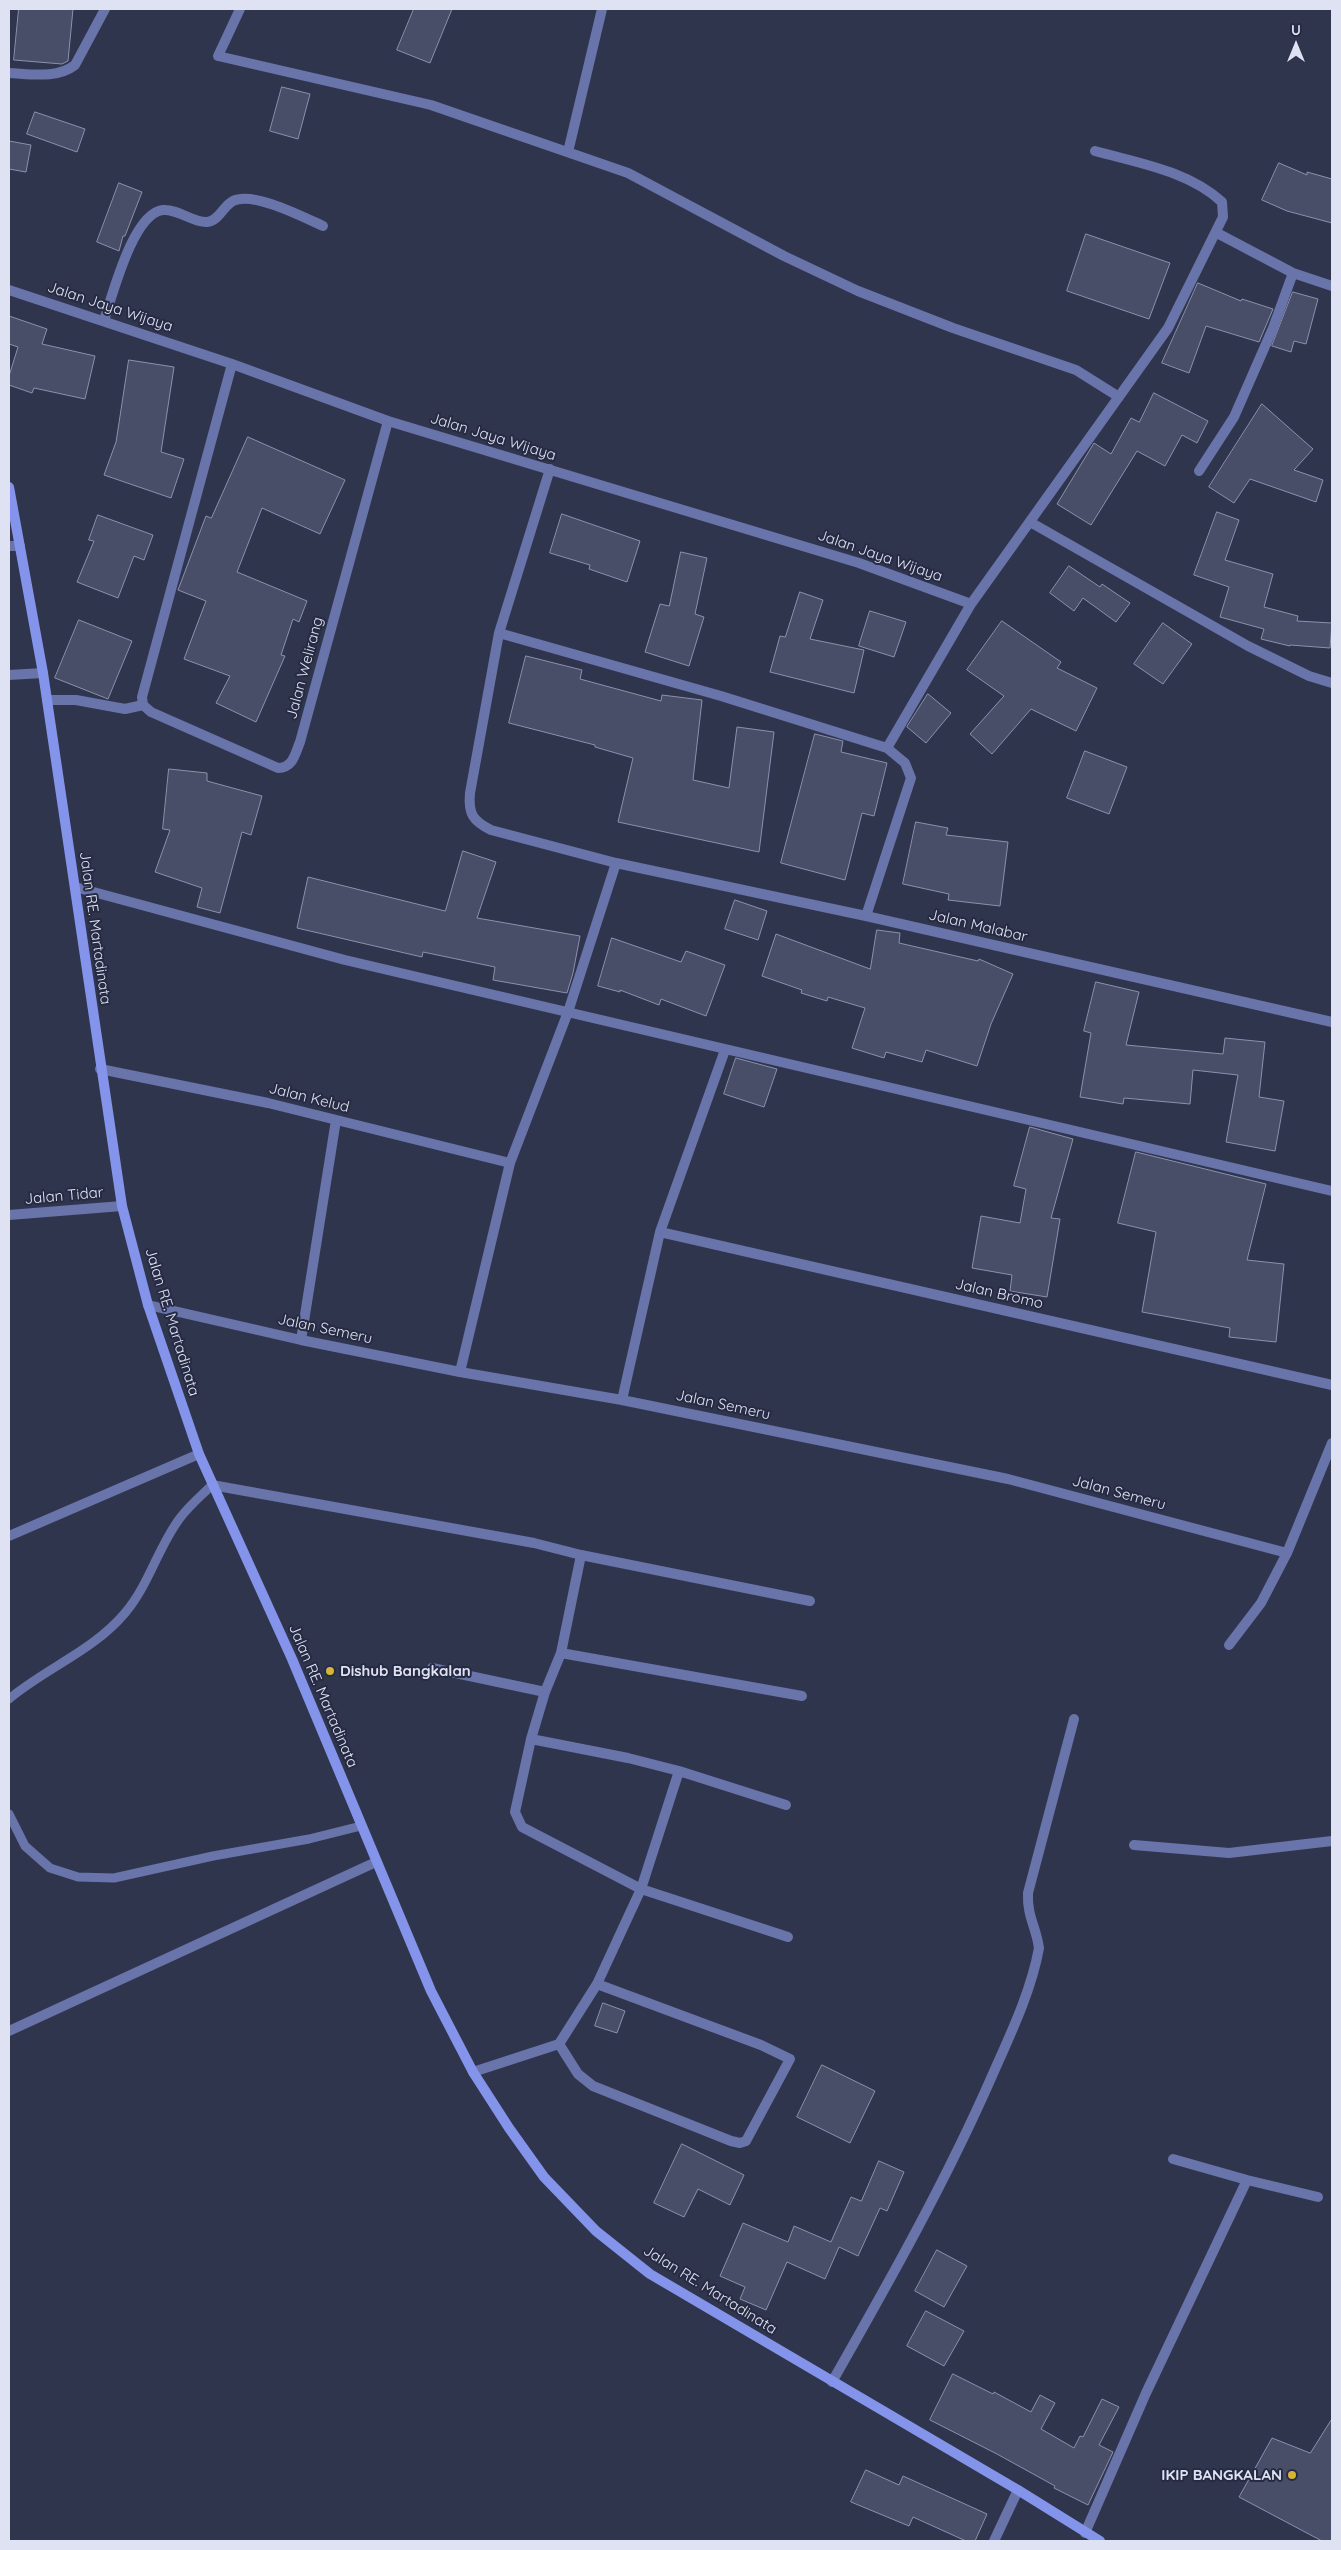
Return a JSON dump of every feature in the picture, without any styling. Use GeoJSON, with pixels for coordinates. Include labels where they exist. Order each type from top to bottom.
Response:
{"type":"FeatureCollection","features":[{"type":"Feature","properties":{"kind":"main road","name":"Jalan RE. Martadinata"},"geometry":{"type":"LineString","coordinates":[[9,487],[43,672],[100,1069],[122,1206],[148,1305],[199,1454],[212,1485],[292,1659],[431,1990],[474,2072],[509,2128],[544,2177],[596,2231],[650,2274],[1018,2490],[1100,2541]]}},
{"type":"Feature","properties":{"kind":"street"},"geometry":{"type":"LineString","coordinates":[[9,74],[49,74],[69,70],[75,65],[105,9]]}},
{"type":"Feature","properties":{"kind":"street"},"geometry":{"type":"LineString","coordinates":[[240,9],[218,56],[432,105],[628,172],[784,256],[858,291],[953,328],[1076,370],[1119,397]]}},
{"type":"Feature","properties":{"kind":"street"},"geometry":{"type":"LineString","coordinates":[[568,152],[602,9]]}},
{"type":"Feature","properties":{"kind":"street"},"geometry":{"type":"LineString","coordinates":[[888,748],[971,604],[1168,328],[1224,217],[1222,202],[1208,188],[1166,171],[1095,151]]}},
{"type":"Feature","properties":{"kind":"street"},"geometry":{"type":"LineString","coordinates":[[104,320],[134,237],[146,219],[155,212],[167,210],[208,222],[215,219],[231,202],[243,199],[285,209],[323,226]]}},
{"type":"Feature","properties":{"kind":"street"},"geometry":{"type":"LineString","coordinates":[[1217,233],[1293,273],[1332,286]]}},
{"type":"Feature","properties":{"kind":"street"},"geometry":{"type":"LineString","coordinates":[[1199,470],[1234,417],[1270,336],[1293,273]]}},
{"type":"Feature","properties":{"kind":"street","name":"Jalan Jaya Wijaya"},"geometry":{"type":"LineString","coordinates":[[9,290],[232,364],[388,421],[859,563],[971,604]]}},
{"type":"Feature","properties":{"kind":"street"},"geometry":{"type":"LineString","coordinates":[[47,700],[76,700],[125,709],[144,705],[142,697],[232,364]]}},
{"type":"Feature","properties":{"kind":"street","name":"Jalan Welirang"},"geometry":{"type":"LineString","coordinates":[[144,705],[151,712],[278,768],[287,767],[291,763],[300,742],[388,421]]}},
{"type":"Feature","properties":{"kind":"street"},"geometry":{"type":"LineString","coordinates":[[550,469],[499,633],[721,696],[888,748],[905,762],[911,778],[866,916]]}},
{"type":"Feature","properties":{"kind":"street"},"geometry":{"type":"LineString","coordinates":[[1030,522],[1248,646],[1309,676],[1332,683]]}},
{"type":"Feature","properties":{"kind":"street"},"geometry":{"type":"LineString","coordinates":[[9,546],[20,546]]}},
{"type":"Feature","properties":{"kind":"street","name":"Jalan Malabar"},"geometry":{"type":"LineString","coordinates":[[499,633],[470,793],[470,815],[474,820],[491,830],[616,863],[866,916],[1332,1022]]}},
{"type":"Feature","properties":{"kind":"street"},"geometry":{"type":"LineString","coordinates":[[9,675],[43,672]]}},
{"type":"Feature","properties":{"kind":"street"},"geometry":{"type":"LineString","coordinates":[[460,1372],[510,1163],[568,1012],[616,863]]}},
{"type":"Feature","properties":{"kind":"street"},"geometry":{"type":"LineString","coordinates":[[75,887],[345,960],[1332,1191]]}},
{"type":"Feature","properties":{"kind":"street"},"geometry":{"type":"LineString","coordinates":[[622,1400],[660,1232],[725,1050]]}},
{"type":"Feature","properties":{"kind":"street","name":"Jalan Kelud"},"geometry":{"type":"LineString","coordinates":[[100,1069],[268,1103],[510,1163]]}},
{"type":"Feature","properties":{"kind":"street"},"geometry":{"type":"LineString","coordinates":[[301,1340],[336,1120]]}},
{"type":"Feature","properties":{"kind":"street","name":"Jalan Tidar"},"geometry":{"type":"LineString","coordinates":[[9,1216],[122,1206]]}},
{"type":"Feature","properties":{"kind":"street","name":"Jalan Bromo"},"geometry":{"type":"LineString","coordinates":[[660,1232],[1332,1385]]}},
{"type":"Feature","properties":{"kind":"street","name":"Jalan Semeru"},"geometry":{"type":"LineString","coordinates":[[148,1305],[301,1340],[460,1372],[622,1400],[1008,1479],[1287,1553]]}},
{"type":"Feature","properties":{"kind":"street"},"geometry":{"type":"LineString","coordinates":[[1229,1645],[1261,1602],[1287,1553],[1332,1443]]}},
{"type":"Feature","properties":{"kind":"street"},"geometry":{"type":"LineString","coordinates":[[9,1536],[199,1454]]}},
{"type":"Feature","properties":{"kind":"street"},"geometry":{"type":"LineString","coordinates":[[212,1485],[534,1543],[581,1555],[810,1601]]}},
{"type":"Feature","properties":{"kind":"street"},"geometry":{"type":"LineString","coordinates":[[581,1555],[561,1653],[545,1692],[532,1739],[516,1812],[518,1823],[522,1827],[641,1889],[788,1937]]}},
{"type":"Feature","properties":{"kind":"street"},"geometry":{"type":"LineString","coordinates":[[561,1653],[802,1696]]}},
{"type":"Feature","properties":{"kind":"street"},"geometry":{"type":"LineString","coordinates":[[432,1668],[545,1692]]}},
{"type":"Feature","properties":{"kind":"street"},"geometry":{"type":"LineString","coordinates":[[832,2382],[890,2279],[973,2119],[1016,2022],[1039,1948],[1037,1936],[1028,1911],[1028,1893],[1074,1719]]}},
{"type":"Feature","properties":{"kind":"street"},"geometry":{"type":"LineString","coordinates":[[532,1739],[628,1758],[679,1771],[786,1804]]}},
{"type":"Feature","properties":{"kind":"street"},"geometry":{"type":"LineString","coordinates":[[474,2072],[559,2044],[597,1984],[641,1889],[679,1771]]}},
{"type":"Feature","properties":{"kind":"street"},"geometry":{"type":"LineString","coordinates":[[1134,1845],[1229,1852],[1332,1841]]}},
{"type":"Feature","properties":{"kind":"street"},"geometry":{"type":"LineString","coordinates":[[9,2031],[376,1862]]}},
{"type":"Feature","properties":{"kind":"street"},"geometry":{"type":"LineString","coordinates":[[559,2044],[578,2074],[593,2086],[731,2141],[740,2143],[746,2141],[790,2059],[761,2045],[597,1984]]}},
{"type":"Feature","properties":{"kind":"street"},"geometry":{"type":"LineString","coordinates":[[1173,2159],[1247,2180],[1318,2197]]}},
{"type":"Feature","properties":{"kind":"street"},"geometry":{"type":"LineString","coordinates":[[1085,2532],[1146,2393],[1247,2180]]}},
{"type":"Feature","properties":{"kind":"street"},"geometry":{"type":"LineString","coordinates":[[994,2541],[1018,2490]]}},
{"type":"Feature","properties":{"kind":"lane"},"geometry":{"type":"LineString","coordinates":[[9,1698],[48,1671],[69,1661],[125,1614],[137,1597],[180,1517],[212,1485]]}},
{"type":"Feature","properties":{"kind":"lane"},"geometry":{"type":"LineString","coordinates":[[9,1814],[25,1846],[50,1868],[78,1878],[114,1878],[213,1856],[309,1839],[361,1826]]}},
{"type":"Feature","properties":{"kind":"building"},"geometry":{"type":"Polygon","coordinates":[[[19,9],[73,9],[68,61],[62,64],[14,60],[19,9]]]}},
{"type":"Feature","properties":{"kind":"building"},"geometry":{"type":"Polygon","coordinates":[[[414,9],[452,9],[430,63],[397,50],[414,9]]]}},
{"type":"Feature","properties":{"kind":"building"},"geometry":{"type":"Polygon","coordinates":[[[282,87],[310,94],[298,139],[270,131],[282,87]]]}},
{"type":"Feature","properties":{"kind":"building"},"geometry":{"type":"Polygon","coordinates":[[[35,112],[85,129],[77,152],[27,134],[35,112]]]}},
{"type":"Feature","properties":{"kind":"building"},"geometry":{"type":"Polygon","coordinates":[[[9,141],[31,145],[26,172],[9,169],[9,141]]]}},
{"type":"Feature","properties":{"kind":"building"},"geometry":{"type":"Polygon","coordinates":[[[1279,163],[1307,175],[1307,172],[1332,179],[1332,223],[1287,211],[1262,200],[1279,163]]]}},
{"type":"Feature","properties":{"kind":"building"},"geometry":{"type":"Polygon","coordinates":[[[119,183],[142,192],[125,236],[123,236],[119,251],[97,242],[119,183]]]}},
{"type":"Feature","properties":{"kind":"building"},"geometry":{"type":"Polygon","coordinates":[[[1086,234],[1170,263],[1149,319],[1067,291],[1086,234]]]}},
{"type":"Feature","properties":{"kind":"building"},"geometry":{"type":"Polygon","coordinates":[[[1198,283],[1241,301],[1242,299],[1273,309],[1259,342],[1206,326],[1189,373],[1162,363],[1198,283]]]}},
{"type":"Feature","properties":{"kind":"building"},"geometry":{"type":"Polygon","coordinates":[[[1293,292],[1318,299],[1306,344],[1294,341],[1291,352],[1272,346],[1293,292]]]}},
{"type":"Feature","properties":{"kind":"building"},"geometry":{"type":"Polygon","coordinates":[[[9,316],[47,329],[42,344],[95,356],[85,399],[34,388],[32,393],[9,385],[9,376],[18,347],[9,344],[9,316]]]}},
{"type":"Feature","properties":{"kind":"building"},"geometry":{"type":"Polygon","coordinates":[[[129,360],[174,367],[161,452],[184,459],[171,498],[104,475],[116,442],[129,360]]]}},
{"type":"Feature","properties":{"kind":"building"},"geometry":{"type":"Polygon","coordinates":[[[1154,393],[1208,421],[1197,443],[1182,435],[1165,466],[1137,451],[1091,525],[1057,504],[1094,443],[1111,454],[1131,418],[1139,422],[1154,393]]]}},
{"type":"Feature","properties":{"kind":"building"},"geometry":{"type":"Polygon","coordinates":[[[1262,404],[1313,449],[1294,470],[1323,480],[1316,502],[1250,479],[1234,503],[1209,487],[1262,404]]]}},
{"type":"Feature","properties":{"kind":"building"},"geometry":{"type":"Polygon","coordinates":[[[248,437],[345,480],[320,534],[262,508],[237,572],[307,601],[299,622],[293,619],[281,655],[285,656],[256,722],[216,703],[230,676],[184,659],[206,601],[178,590],[206,516],[211,518],[248,437]]]}},
{"type":"Feature","properties":{"kind":"building"},"geometry":{"type":"Polygon","coordinates":[[[1217,512],[1239,520],[1225,560],[1273,574],[1264,607],[1298,616],[1297,621],[1332,623],[1330,648],[1290,646],[1261,639],[1264,629],[1220,617],[1229,587],[1194,575],[1217,512]]]}},
{"type":"Feature","properties":{"kind":"building"},"geometry":{"type":"Polygon","coordinates":[[[562,514],[640,541],[627,582],[589,569],[590,565],[550,553],[562,514]]]}},
{"type":"Feature","properties":{"kind":"building"},"geometry":{"type":"Polygon","coordinates":[[[98,515],[153,535],[144,560],[134,556],[118,598],[77,582],[94,541],[89,540],[98,515]]]}},
{"type":"Feature","properties":{"kind":"building"},"geometry":{"type":"Polygon","coordinates":[[[681,552],[707,558],[695,614],[704,617],[689,666],[645,652],[660,604],[669,606],[681,552]]]}},
{"type":"Feature","properties":{"kind":"building"},"geometry":{"type":"Polygon","coordinates":[[[1069,566],[1100,587],[1102,584],[1130,603],[1116,622],[1083,598],[1074,611],[1050,593],[1069,566]]]}},
{"type":"Feature","properties":{"kind":"building"},"geometry":{"type":"Polygon","coordinates":[[[800,592],[823,600],[810,639],[864,650],[854,693],[770,672],[780,636],[785,637],[800,592]]]}},
{"type":"Feature","properties":{"kind":"building"},"geometry":{"type":"Polygon","coordinates":[[[870,611],[906,622],[894,657],[859,646],[870,611]]]}},
{"type":"Feature","properties":{"kind":"building"},"geometry":{"type":"Polygon","coordinates":[[[79,620],[132,641],[108,699],[55,678],[79,620]]]}},
{"type":"Feature","properties":{"kind":"building"},"geometry":{"type":"Polygon","coordinates":[[[1002,621],[1061,662],[1057,668],[1097,688],[1076,731],[1031,709],[992,754],[970,734],[1004,696],[967,670],[1002,621]]]}},
{"type":"Feature","properties":{"kind":"building"},"geometry":{"type":"Polygon","coordinates":[[[1163,623],[1192,644],[1163,684],[1134,664],[1163,623]]]}},
{"type":"Feature","properties":{"kind":"building"},"geometry":{"type":"Polygon","coordinates":[[[526,656],[582,670],[580,679],[661,701],[662,695],[702,700],[693,780],[729,788],[737,727],[774,732],[759,852],[618,822],[633,758],[595,747],[595,745],[509,723],[526,656]]]}},
{"type":"Feature","properties":{"kind":"building"},"geometry":{"type":"Polygon","coordinates":[[[928,694],[951,713],[926,743],[907,727],[928,694]]]}},
{"type":"Feature","properties":{"kind":"building"},"geometry":{"type":"Polygon","coordinates":[[[815,734],[843,741],[841,752],[887,763],[874,816],[862,813],[845,880],[781,863],[815,734]]]}},
{"type":"Feature","properties":{"kind":"building"},"geometry":{"type":"Polygon","coordinates":[[[1085,751],[1127,767],[1109,814],[1067,798],[1085,751]]]}},
{"type":"Feature","properties":{"kind":"building"},"geometry":{"type":"Polygon","coordinates":[[[169,769],[207,773],[207,781],[262,796],[251,835],[242,832],[220,913],[197,907],[202,888],[155,872],[170,830],[163,829],[169,769]]]}},
{"type":"Feature","properties":{"kind":"building"},"geometry":{"type":"Polygon","coordinates":[[[916,822],[948,828],[946,835],[1008,842],[1000,906],[948,900],[949,894],[903,884],[916,822]]]}},
{"type":"Feature","properties":{"kind":"building"},"geometry":{"type":"Polygon","coordinates":[[[463,851],[496,862],[477,918],[580,936],[567,993],[493,980],[495,967],[423,952],[422,957],[297,928],[308,877],[445,911],[463,851]]]}},
{"type":"Feature","properties":{"kind":"building"},"geometry":{"type":"Polygon","coordinates":[[[735,900],[767,911],[758,940],[725,929],[735,900]]]}},
{"type":"Feature","properties":{"kind":"building"},"geometry":{"type":"Polygon","coordinates":[[[877,930],[900,933],[899,943],[978,961],[979,959],[1013,974],[991,1024],[977,1066],[926,1050],[922,1062],[886,1052],[884,1058],[852,1048],[865,1008],[828,997],[827,1001],[801,993],[802,990],[762,976],[776,934],[870,969],[877,930]]]}},
{"type":"Feature","properties":{"kind":"building"},"geometry":{"type":"Polygon","coordinates":[[[612,938],[681,962],[686,951],[725,965],[706,1016],[661,999],[659,1005],[620,990],[620,992],[598,986],[612,938]]]}},
{"type":"Feature","properties":{"kind":"building"},"geometry":{"type":"Polygon","coordinates":[[[1096,982],[1139,992],[1126,1045],[1223,1054],[1225,1038],[1265,1042],[1259,1097],[1284,1101],[1275,1151],[1226,1142],[1238,1075],[1193,1070],[1190,1104],[1124,1098],[1123,1104],[1080,1097],[1091,1033],[1084,1031],[1096,982]]]}},
{"type":"Feature","properties":{"kind":"building"},"geometry":{"type":"Polygon","coordinates":[[[736,1058],[777,1069],[764,1107],[724,1094],[736,1058]]]}},
{"type":"Feature","properties":{"kind":"building"},"geometry":{"type":"Polygon","coordinates":[[[1030,1127],[1073,1139],[1051,1218],[1060,1219],[1047,1297],[1010,1291],[1012,1275],[972,1268],[981,1216],[1020,1223],[1026,1189],[1014,1186],[1030,1127]]]}},
{"type":"Feature","properties":{"kind":"building"},"geometry":{"type":"Polygon","coordinates":[[[1136,1152],[1266,1184],[1247,1260],[1284,1264],[1276,1342],[1229,1337],[1230,1328],[1142,1312],[1156,1232],[1118,1223],[1136,1152]]]}},
{"type":"Feature","properties":{"kind":"building"},"geometry":{"type":"Polygon","coordinates":[[[603,2003],[625,2011],[617,2033],[595,2026],[603,2003]]]}},
{"type":"Feature","properties":{"kind":"building"},"geometry":{"type":"Polygon","coordinates":[[[822,2065],[875,2091],[850,2143],[797,2117],[822,2065]]]}},
{"type":"Feature","properties":{"kind":"building"},"geometry":{"type":"Polygon","coordinates":[[[682,2144],[744,2175],[730,2205],[698,2189],[684,2217],[654,2203],[682,2144]]]}},
{"type":"Feature","properties":{"kind":"building"},"geometry":{"type":"Polygon","coordinates":[[[879,2161],[904,2172],[887,2211],[880,2208],[858,2256],[839,2247],[825,2279],[787,2262],[766,2310],[740,2299],[745,2287],[720,2276],[743,2223],[788,2242],[794,2226],[831,2242],[851,2197],[861,2201],[879,2161]]]}},
{"type":"Feature","properties":{"kind":"building"},"geometry":{"type":"Polygon","coordinates":[[[937,2250],[967,2266],[944,2307],[915,2291],[937,2250]]]}},
{"type":"Feature","properties":{"kind":"building"},"geometry":{"type":"Polygon","coordinates":[[[926,2311],[964,2331],[944,2366],[907,2346],[926,2311]]]}},
{"type":"Feature","properties":{"kind":"building"},"geometry":{"type":"Polygon","coordinates":[[[953,2374],[993,2394],[994,2392],[1031,2412],[1040,2395],[1055,2403],[1041,2429],[1074,2448],[1080,2436],[1083,2437],[1102,2399],[1119,2407],[1099,2445],[1113,2452],[1088,2505],[1054,2488],[1055,2486],[997,2454],[930,2420],[953,2374]]]}},
{"type":"Feature","properties":{"kind":"building","name":"IKIP BANGKALAN"},"geometry":{"type":"Polygon","coordinates":[[[1332,2419],[1332,2541],[1322,2541],[1239,2497],[1272,2438],[1310,2453],[1332,2419]]]}},
{"type":"Feature","properties":{"kind":"building"},"geometry":{"type":"Polygon","coordinates":[[[866,2470],[899,2485],[903,2476],[987,2514],[975,2541],[966,2541],[913,2517],[909,2526],[851,2502],[866,2470]]]}},
{"type":"Feature","properties":{"kind":"place","name":"Dishub Bangkalan"},"geometry":{"type":"Point","coordinates":[330,1671]}},
{"type":"Feature","properties":{"kind":"place","name":"IKIP BANGKALAN"},"geometry":{"type":"Point","coordinates":[1292,2475]}}]}
